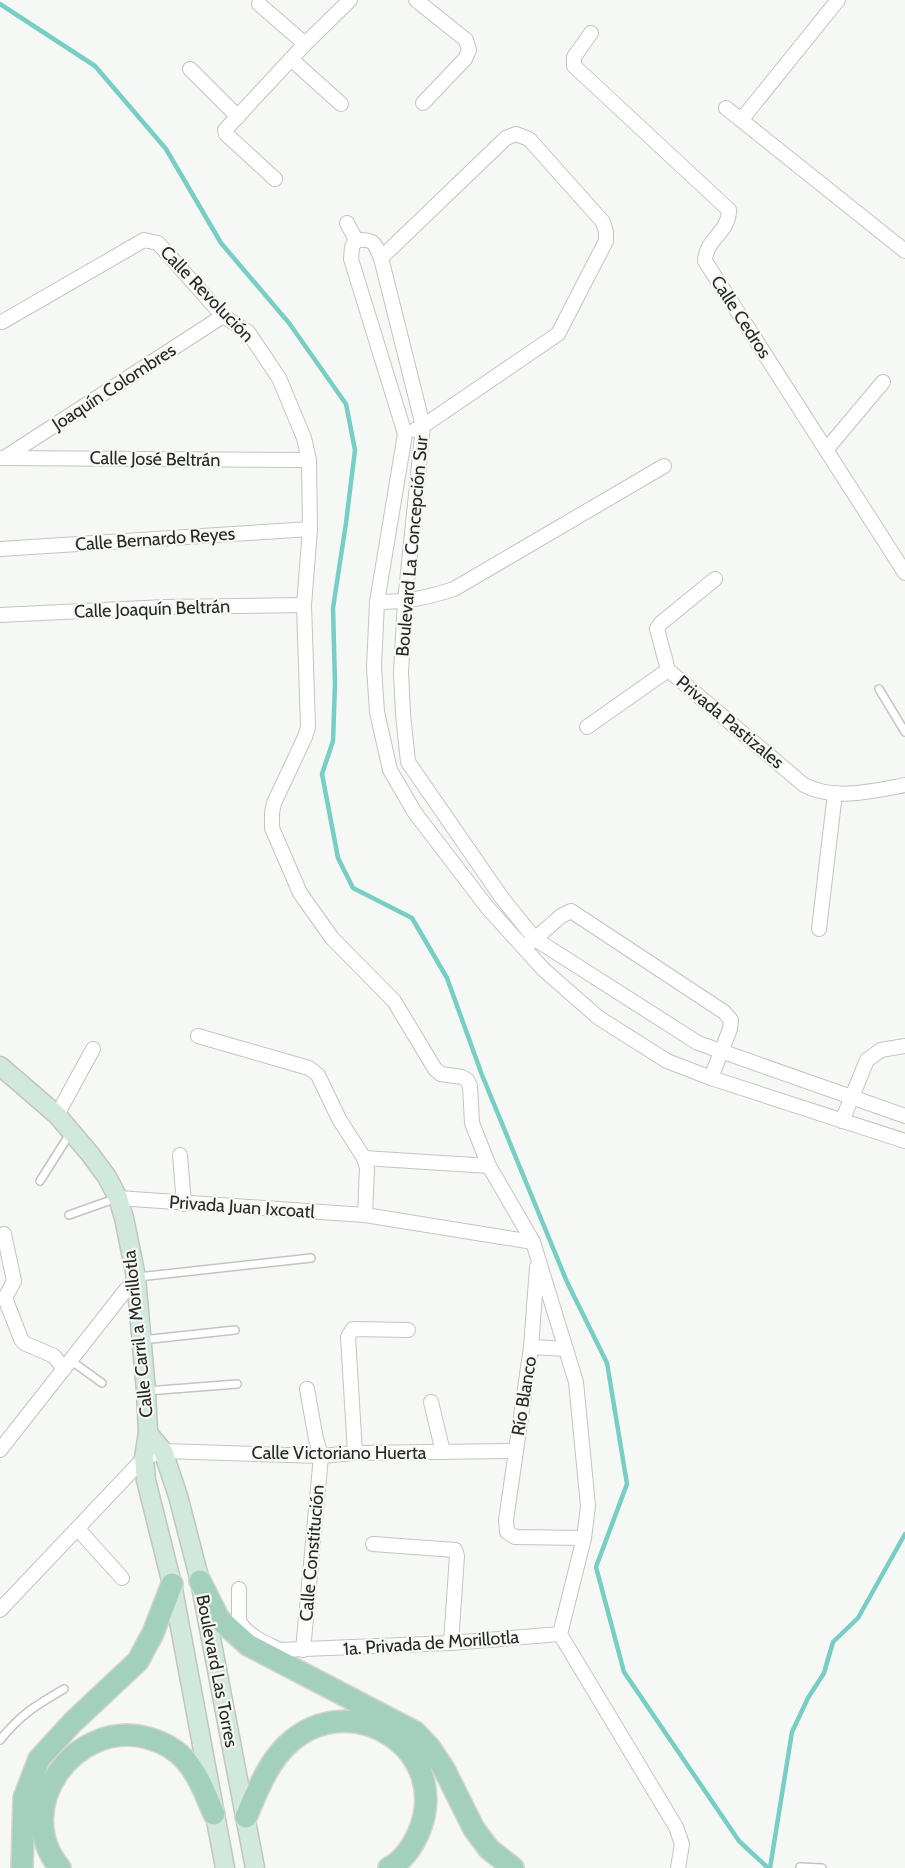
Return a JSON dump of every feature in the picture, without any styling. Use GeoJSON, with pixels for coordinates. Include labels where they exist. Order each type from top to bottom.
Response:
{"type":"FeatureCollection","features":[{"type":"Feature","properties":{"kind":"main road"},"geometry":{"type":"LineString","coordinates":[[200,1581],[219,1619],[248,1645],[415,1732],[430,1748],[444,1769],[474,1829],[489,1849],[513,1868]]}},
{"type":"Feature","properties":{"kind":"main road"},"geometry":{"type":"LineString","coordinates":[[22,1868],[24,1798],[39,1759],[138,1661],[153,1633],[172,1584]]}},
{"type":"Feature","properties":{"kind":"main road"},"geometry":{"type":"LineString","coordinates":[[246,1817],[273,1761],[287,1745],[308,1729],[316,1726],[333,1721],[360,1722],[385,1731],[406,1747],[420,1769],[426,1795],[424,1821],[413,1845],[396,1864],[389,1868]]}},
{"type":"Feature","properties":{"kind":"main road"},"geometry":{"type":"LineString","coordinates":[[60,1868],[49,1851],[44,1833],[43,1815],[47,1793],[54,1777],[68,1760],[89,1744],[101,1739],[128,1735],[154,1740],[172,1749],[187,1762],[201,1784],[214,1814]]}},
{"type":"Feature","properties":{"kind":"street"},"geometry":{"type":"LineString","coordinates":[[276,178],[226,134],[225,130],[305,44],[350,0]]}},
{"type":"Feature","properties":{"kind":"street"},"geometry":{"type":"LineString","coordinates":[[416,0],[466,40],[469,50],[465,59],[423,103]]}},
{"type":"Feature","properties":{"kind":"street"},"geometry":{"type":"LineString","coordinates":[[742,119],[838,0]]}},
{"type":"Feature","properties":{"kind":"street"},"geometry":{"type":"LineString","coordinates":[[259,4],[305,44]]}},
{"type":"Feature","properties":{"kind":"street","name":"Calle Cedros"},"geometry":{"type":"LineString","coordinates":[[591,33],[574,57],[574,66],[729,210],[729,220],[705,251],[705,261],[905,573]]}},
{"type":"Feature","properties":{"kind":"street"},"geometry":{"type":"LineString","coordinates":[[291,59],[341,104]]}},
{"type":"Feature","properties":{"kind":"street"},"geometry":{"type":"LineString","coordinates":[[190,69],[238,117]]}},
{"type":"Feature","properties":{"kind":"street"},"geometry":{"type":"LineString","coordinates":[[726,108],[905,251]]}},
{"type":"Feature","properties":{"kind":"street"},"geometry":{"type":"LineString","coordinates":[[347,223],[356,240],[373,241],[381,258],[506,138],[516,134],[529,139],[603,222],[606,232],[606,241],[558,334],[423,426],[405,434]]}},
{"type":"Feature","properties":{"kind":"street","name":"Calle Revolución"},"geometry":{"type":"LineString","coordinates":[[2,322],[144,240],[158,243],[223,316],[248,332],[279,378],[304,438],[309,460],[310,529],[304,605],[308,727],[274,803],[272,828],[300,893],[332,938],[394,1001],[435,1069],[441,1074],[467,1080],[470,1086],[472,1123],[489,1166]]}},
{"type":"Feature","properties":{"kind":"street","name":"Boulevard La Concepción Sur"},"geometry":{"type":"LineString","coordinates":[[356,240],[352,247],[351,259],[405,434],[377,602],[374,667],[377,712],[390,770],[415,813],[487,907],[544,970],[598,1018],[667,1061],[711,1078],[905,1141]]}},
{"type":"Feature","properties":{"kind":"street","name":"Boulevard La Concepción Sur"},"geometry":{"type":"LineString","coordinates":[[381,258],[423,426],[405,602],[401,672],[408,762],[502,898],[535,939],[699,1043],[905,1116]]}},
{"type":"Feature","properties":{"kind":"street","name":"Joaquín Colombres"},"geometry":{"type":"LineString","coordinates":[[2,458],[223,316]]}},
{"type":"Feature","properties":{"kind":"street"},"geometry":{"type":"LineString","coordinates":[[826,450],[883,382]]}},
{"type":"Feature","properties":{"kind":"street","name":"Calle José Beltrán"},"geometry":{"type":"LineString","coordinates":[[2,458],[309,460]]}},
{"type":"Feature","properties":{"kind":"street"},"geometry":{"type":"LineString","coordinates":[[377,602],[405,602],[454,589],[664,466]]}},
{"type":"Feature","properties":{"kind":"street","name":"Calle Bernardo Reyes"},"geometry":{"type":"LineString","coordinates":[[0,549],[310,529]]}},
{"type":"Feature","properties":{"kind":"street","name":"Privada Pastizales"},"geometry":{"type":"LineString","coordinates":[[715,579],[661,623],[657,629],[668,670],[811,789],[835,793],[860,793],[905,785]]}},
{"type":"Feature","properties":{"kind":"street","name":"Calle Joaquín Beltrán"},"geometry":{"type":"LineString","coordinates":[[0,615],[165,606],[304,605]]}},
{"type":"Feature","properties":{"kind":"street"},"geometry":{"type":"LineString","coordinates":[[587,727],[668,670]]}},
{"type":"Feature","properties":{"kind":"street"},"geometry":{"type":"LineString","coordinates":[[819,929],[835,793]]}},
{"type":"Feature","properties":{"kind":"street"},"geometry":{"type":"LineString","coordinates":[[524,948],[561,916],[571,911],[724,1012],[731,1020],[730,1029],[711,1078]]}},
{"type":"Feature","properties":{"kind":"street"},"geometry":{"type":"LineString","coordinates":[[198,1036],[309,1068],[318,1075],[339,1119],[367,1168],[366,1215]]}},
{"type":"Feature","properties":{"kind":"street"},"geometry":{"type":"LineString","coordinates":[[842,1121],[867,1060],[880,1050],[905,1046]]}},
{"type":"Feature","properties":{"kind":"street"},"geometry":{"type":"LineString","coordinates":[[57,1115],[93,1049]]}},
{"type":"Feature","properties":{"kind":"street","name":"Calle Carril a Morillotla"},"geometry":{"type":"LineString","coordinates":[[0,1066],[57,1115],[107,1177],[118,1198],[136,1278],[146,1391],[148,1434],[144,1458],[146,1480]]}},
{"type":"Feature","properties":{"kind":"street"},"geometry":{"type":"LineString","coordinates":[[180,1155],[184,1204]]}},
{"type":"Feature","properties":{"kind":"street"},"geometry":{"type":"LineString","coordinates":[[363,1158],[489,1166],[533,1242],[576,1382],[588,1506],[584,1538],[560,1634],[676,1827],[682,1844],[678,1868]]}},
{"type":"Feature","properties":{"kind":"street","name":"Privada Juan Ixcoatl"},"geometry":{"type":"LineString","coordinates":[[118,1198],[366,1215],[533,1242]]}},
{"type":"Feature","properties":{"kind":"street"},"geometry":{"type":"LineString","coordinates":[[4,1234],[14,1281],[5,1298],[21,1339],[24,1343],[54,1356],[67,1365]]}},
{"type":"Feature","properties":{"kind":"street","name":"Río Blanco"},"geometry":{"type":"LineString","coordinates":[[538,1260],[531,1347],[506,1520],[507,1532],[515,1537],[584,1538]]}},
{"type":"Feature","properties":{"kind":"street"},"geometry":{"type":"LineString","coordinates":[[0,1450],[136,1278]]}},
{"type":"Feature","properties":{"kind":"street"},"geometry":{"type":"LineString","coordinates":[[355,1453],[349,1332],[352,1329],[408,1330]]}},
{"type":"Feature","properties":{"kind":"street"},"geometry":{"type":"LineString","coordinates":[[531,1347],[566,1349]]}},
{"type":"Feature","properties":{"kind":"street","name":"Calle Constitución"},"geometry":{"type":"LineString","coordinates":[[303,1650],[321,1456],[308,1389]]}},
{"type":"Feature","properties":{"kind":"street"},"geometry":{"type":"LineString","coordinates":[[431,1402],[443,1452]]}},
{"type":"Feature","properties":{"kind":"street","name":"Calle Carril a Morillotla"},"geometry":{"type":"LineString","coordinates":[[148,1434],[163,1451],[171,1476]]}},
{"type":"Feature","properties":{"kind":"street"},"geometry":{"type":"LineString","coordinates":[[0,1610],[144,1458],[163,1451]]}},
{"type":"Feature","properties":{"kind":"street","name":"Calle Victoriano Huerta"},"geometry":{"type":"LineString","coordinates":[[163,1451],[321,1456],[355,1453],[515,1451]]}},
{"type":"Feature","properties":{"kind":"street","name":"Boulevard Las Torres"},"geometry":{"type":"LineString","coordinates":[[171,1476],[200,1581],[255,1867]]}},
{"type":"Feature","properties":{"kind":"street","name":"Boulevard Las Torres"},"geometry":{"type":"LineString","coordinates":[[146,1480],[172,1584],[225,1868]]}},
{"type":"Feature","properties":{"kind":"street"},"geometry":{"type":"LineString","coordinates":[[78,1529],[122,1578]]}},
{"type":"Feature","properties":{"kind":"street"},"geometry":{"type":"LineString","coordinates":[[374,1544],[455,1550],[457,1556],[451,1642]]}},
{"type":"Feature","properties":{"kind":"street","name":"1a. Privada de Morillotla"},"geometry":{"type":"LineString","coordinates":[[239,1589],[241,1625],[258,1639],[280,1650],[560,1634]]}},
{"type":"Feature","properties":{"kind":"lane"},"geometry":{"type":"LineString","coordinates":[[879,689],[905,732]]}},
{"type":"Feature","properties":{"kind":"lane"},"geometry":{"type":"LineString","coordinates":[[40,1181],[71,1132]]}},
{"type":"Feature","properties":{"kind":"lane"},"geometry":{"type":"LineString","coordinates":[[69,1215],[118,1198]]}},
{"type":"Feature","properties":{"kind":"lane"},"geometry":{"type":"LineString","coordinates":[[136,1278],[311,1258]]}},
{"type":"Feature","properties":{"kind":"lane"},"geometry":{"type":"LineString","coordinates":[[141,1340],[235,1330]]}},
{"type":"Feature","properties":{"kind":"lane"},"geometry":{"type":"LineString","coordinates":[[67,1365],[102,1383]]}},
{"type":"Feature","properties":{"kind":"lane"},"geometry":{"type":"LineString","coordinates":[[146,1391],[237,1384]]}},
{"type":"Feature","properties":{"kind":"lane"},"geometry":{"type":"LineString","coordinates":[[0,1740],[15,1721],[26,1712],[64,1689]]}},
{"type":"Feature","properties":{"kind":"lane"},"geometry":{"type":"LineString","coordinates":[[800,1867],[822,1868]]}},
{"type":"Feature","properties":{"kind":"waterway"},"geometry":{"type":"LineString","coordinates":[[0,4],[95,66],[166,149],[221,243],[289,323],[346,404],[355,450],[333,608],[335,684],[333,741],[322,774],[338,858],[353,888],[412,918],[447,978],[482,1075],[567,1282],[607,1363],[627,1484],[596,1567],[624,1672],[739,1841],[768,1868]]}},
{"type":"Feature","properties":{"kind":"waterway"},"geometry":{"type":"LineString","coordinates":[[770,1868],[792,1732],[808,1698],[824,1673],[833,1642],[858,1618],[905,1534]]}}]}
